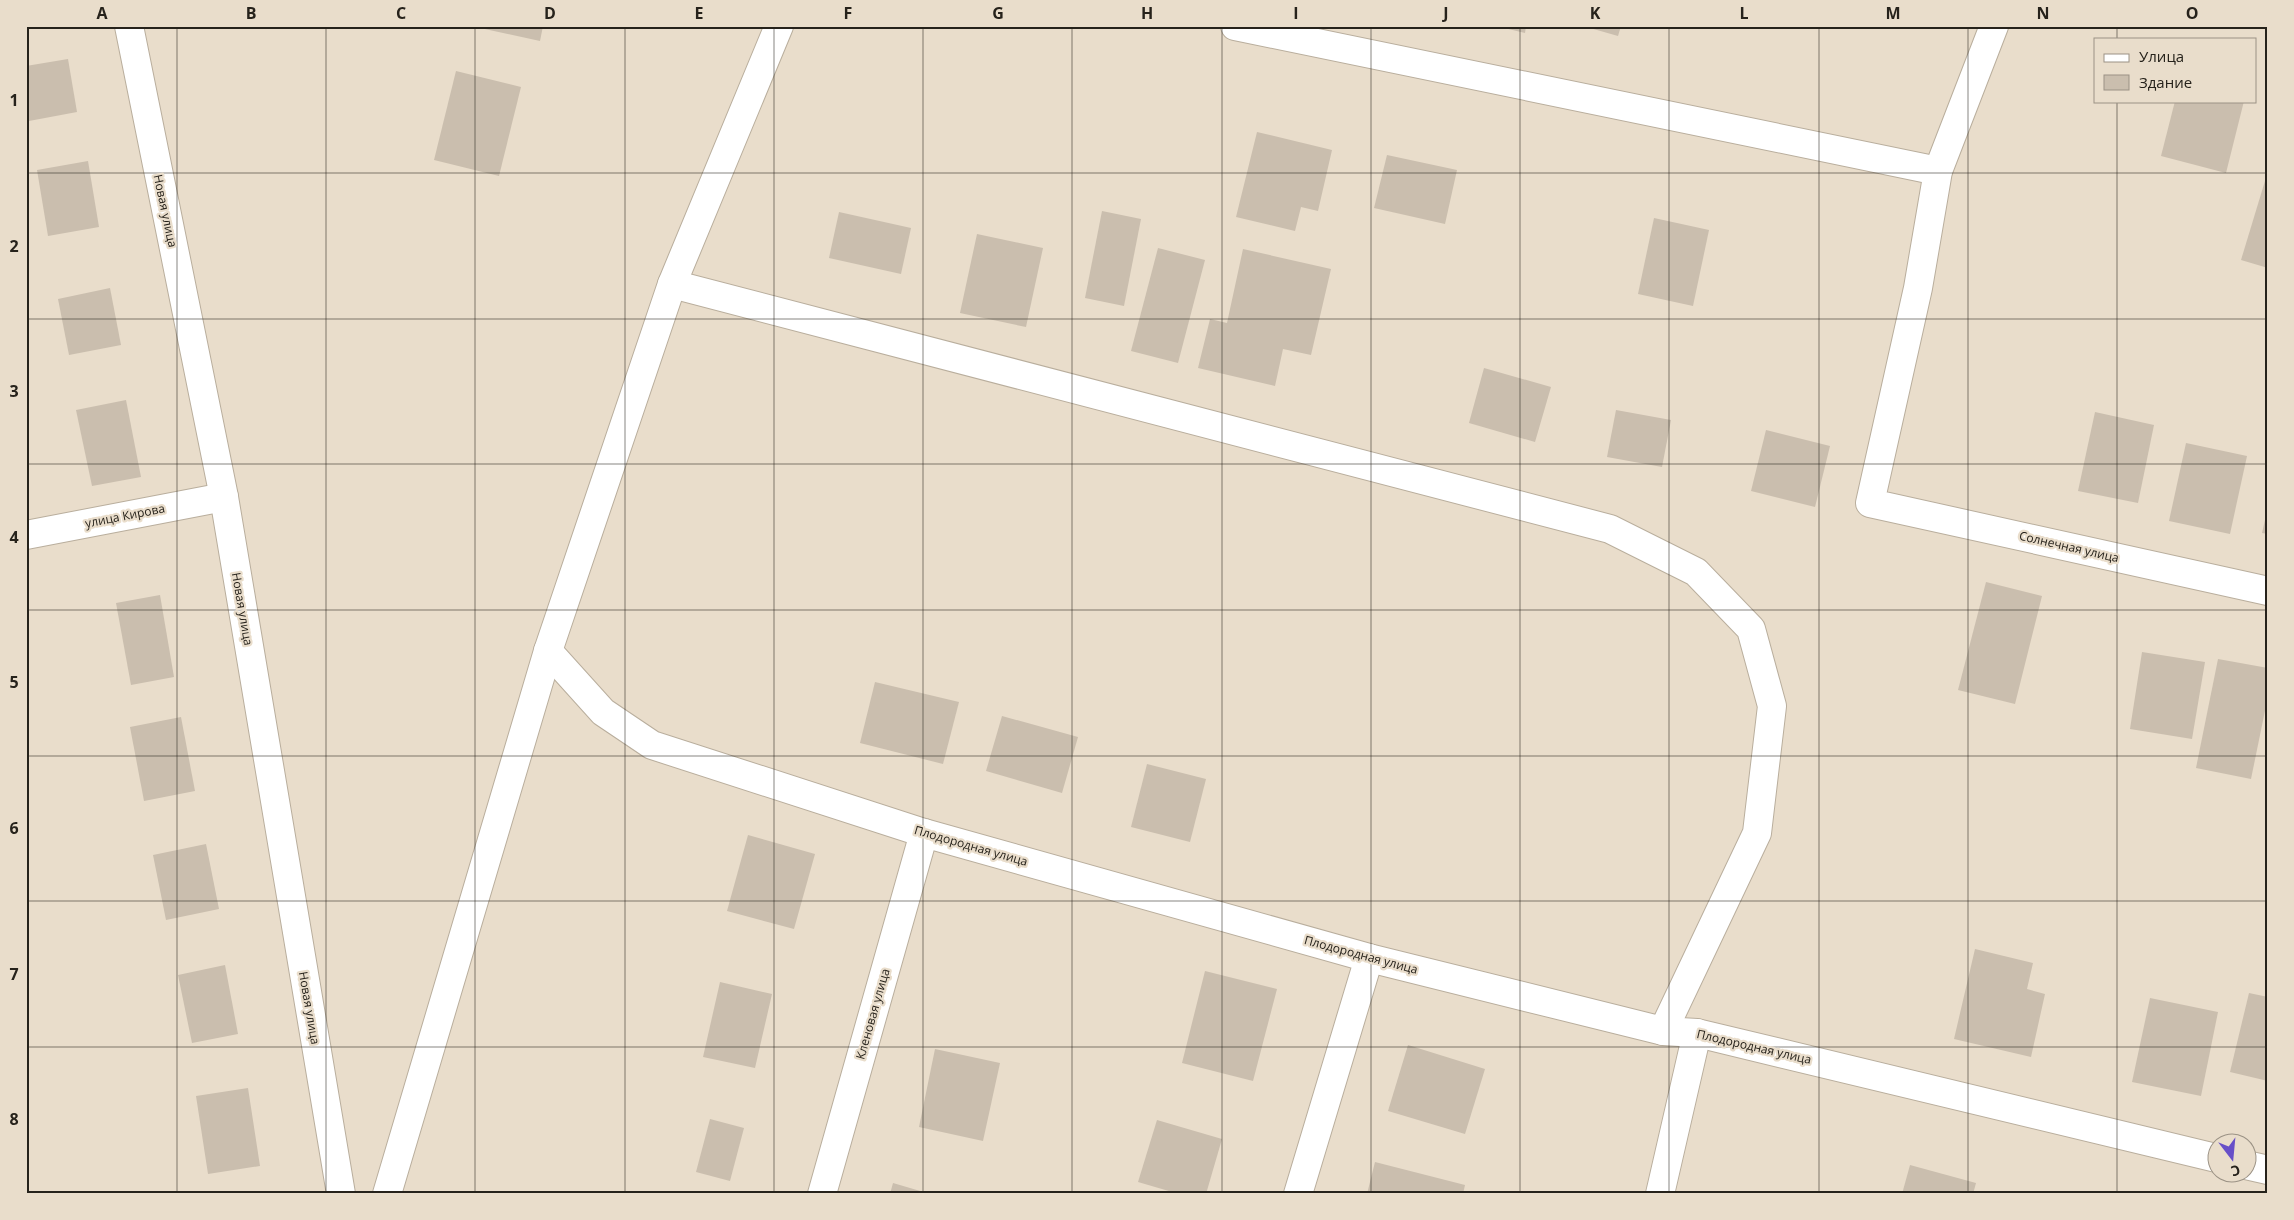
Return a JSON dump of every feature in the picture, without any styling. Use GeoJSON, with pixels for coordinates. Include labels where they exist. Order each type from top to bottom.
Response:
{"type":"FeatureCollection","features":[{"type":"Feature","properties":{"kind":"street","name":"Новая улица"},"geometry":{"type":"LineString","coordinates":[[129,26],[224,497],[341,1194]]}},
{"type":"Feature","properties":{"kind":"street"},"geometry":{"type":"LineString","coordinates":[[387,1194],[548,651],[672,284],[779,26]]}},
{"type":"Feature","properties":{"kind":"street"},"geometry":{"type":"LineString","coordinates":[[1235,26],[1938,172],[1994,26]]}},
{"type":"Feature","properties":{"kind":"street","name":"Солнечная улица"},"geometry":{"type":"LineString","coordinates":[[1938,172],[1918,288],[1870,502],[2268,591]]}},
{"type":"Feature","properties":{"kind":"street"},"geometry":{"type":"LineString","coordinates":[[672,284],[1610,529],[1696,572],[1751,629],[1772,706],[1757,833],[1663,1031]]}},
{"type":"Feature","properties":{"kind":"street","name":"улица Кирова"},"geometry":{"type":"LineString","coordinates":[[26,535],[224,497]]}},
{"type":"Feature","properties":{"kind":"street","name":"Плодородная улица"},"geometry":{"type":"LineString","coordinates":[[548,651],[603,712],[652,745],[924,833],[1369,958],[1663,1031],[1697,1033],[2206,1156]]}},
{"type":"Feature","properties":{"kind":"street","name":"Кленовая улица"},"geometry":{"type":"LineString","coordinates":[[822,1194],[924,833]]}},
{"type":"Feature","properties":{"kind":"street"},"geometry":{"type":"LineString","coordinates":[[1298,1194],[1369,958]]}},
{"type":"Feature","properties":{"kind":"street"},"geometry":{"type":"LineString","coordinates":[[1660,1194],[1697,1033]]}},
{"type":"Feature","properties":{"kind":"building"},"geometry":{"type":"Polygon","coordinates":[[[471,26],[543,26],[540,41],[471,26]]]}},
{"type":"Feature","properties":{"kind":"building"},"geometry":{"type":"Polygon","coordinates":[[[1496,26],[1526,26],[1525,33],[1496,26]]]}},
{"type":"Feature","properties":{"kind":"building"},"geometry":{"type":"Polygon","coordinates":[[[1583,26],[1621,26],[1618,36],[1583,26]]]}},
{"type":"Feature","properties":{"kind":"building"},"geometry":{"type":"Polygon","coordinates":[[[68,59],[77,112],[29,121],[26,105],[26,66],[68,59]]]}},
{"type":"Feature","properties":{"kind":"building"},"geometry":{"type":"Polygon","coordinates":[[[456,71],[521,87],[499,176],[434,160],[456,71]]]}},
{"type":"Feature","properties":{"kind":"building"},"geometry":{"type":"Polygon","coordinates":[[[2175,102],[2244,102],[2226,173],[2161,156],[2175,102]]]}},
{"type":"Feature","properties":{"kind":"building"},"geometry":{"type":"Polygon","coordinates":[[[1257,132],[1332,150],[1318,211],[1301,207],[1295,231],[1236,217],[1257,132]]]}},
{"type":"Feature","properties":{"kind":"building"},"geometry":{"type":"Polygon","coordinates":[[[1387,155],[1457,170],[1445,224],[1374,208],[1387,155]]]}},
{"type":"Feature","properties":{"kind":"building"},"geometry":{"type":"Polygon","coordinates":[[[88,161],[99,227],[48,236],[37,170],[88,161]]]}},
{"type":"Feature","properties":{"kind":"building"},"geometry":{"type":"Polygon","coordinates":[[[2268,171],[2268,268],[2241,260],[2268,171]]]}},
{"type":"Feature","properties":{"kind":"building"},"geometry":{"type":"Polygon","coordinates":[[[1102,211],[1141,219],[1124,306],[1085,298],[1102,211]]]}},
{"type":"Feature","properties":{"kind":"building"},"geometry":{"type":"Polygon","coordinates":[[[839,212],[911,228],[901,274],[829,258],[839,212]]]}},
{"type":"Feature","properties":{"kind":"building"},"geometry":{"type":"Polygon","coordinates":[[[1654,218],[1709,230],[1693,306],[1638,294],[1654,218]]]}},
{"type":"Feature","properties":{"kind":"building"},"geometry":{"type":"Polygon","coordinates":[[[977,234],[1043,248],[1026,327],[960,313],[977,234]]]}},
{"type":"Feature","properties":{"kind":"building"},"geometry":{"type":"Polygon","coordinates":[[[1158,248],[1205,260],[1178,363],[1131,351],[1158,248]]]}},
{"type":"Feature","properties":{"kind":"building"},"geometry":{"type":"Polygon","coordinates":[[[1243,249],[1331,269],[1311,355],[1283,349],[1275,386],[1198,368],[1210,319],[1227,323],[1243,249]]]}},
{"type":"Feature","properties":{"kind":"building"},"geometry":{"type":"Polygon","coordinates":[[[110,288],[121,345],[69,355],[58,299],[110,288]]]}},
{"type":"Feature","properties":{"kind":"building"},"geometry":{"type":"Polygon","coordinates":[[[1484,368],[1551,387],[1535,442],[1469,423],[1484,368]]]}},
{"type":"Feature","properties":{"kind":"building"},"geometry":{"type":"Polygon","coordinates":[[[126,400],[141,477],[92,486],[76,410],[126,400]]]}},
{"type":"Feature","properties":{"kind":"building"},"geometry":{"type":"Polygon","coordinates":[[[1616,410],[1671,420],[1662,467],[1607,457],[1616,410]]]}},
{"type":"Feature","properties":{"kind":"building"},"geometry":{"type":"Polygon","coordinates":[[[2095,412],[2154,425],[2138,503],[2078,491],[2095,412]]]}},
{"type":"Feature","properties":{"kind":"building"},"geometry":{"type":"Polygon","coordinates":[[[1766,430],[1830,446],[1815,507],[1751,491],[1766,430]]]}},
{"type":"Feature","properties":{"kind":"building"},"geometry":{"type":"Polygon","coordinates":[[[2186,443],[2247,456],[2230,534],[2169,521],[2186,443]]]}},
{"type":"Feature","properties":{"kind":"building"},"geometry":{"type":"Polygon","coordinates":[[[2268,511],[2268,534],[2262,533],[2268,511]]]}},
{"type":"Feature","properties":{"kind":"building"},"geometry":{"type":"Polygon","coordinates":[[[1986,582],[2042,596],[2015,704],[1958,690],[1986,582]]]}},
{"type":"Feature","properties":{"kind":"building"},"geometry":{"type":"Polygon","coordinates":[[[160,595],[174,677],[131,685],[116,603],[160,595]]]}},
{"type":"Feature","properties":{"kind":"building"},"geometry":{"type":"Polygon","coordinates":[[[2142,652],[2205,662],[2192,739],[2130,729],[2142,652]]]}},
{"type":"Feature","properties":{"kind":"building"},"geometry":{"type":"Polygon","coordinates":[[[2218,659],[2268,668],[2268,696],[2251,779],[2196,768],[2218,659]]]}},
{"type":"Feature","properties":{"kind":"building"},"geometry":{"type":"Polygon","coordinates":[[[875,682],[959,702],[943,764],[860,743],[875,682]]]}},
{"type":"Feature","properties":{"kind":"building"},"geometry":{"type":"Polygon","coordinates":[[[1002,716],[1078,737],[1062,793],[986,771],[1002,716]]]}},
{"type":"Feature","properties":{"kind":"building"},"geometry":{"type":"Polygon","coordinates":[[[181,717],[195,791],[144,801],[130,727],[181,717]]]}},
{"type":"Feature","properties":{"kind":"building"},"geometry":{"type":"Polygon","coordinates":[[[1147,764],[1206,779],[1190,842],[1131,827],[1147,764]]]}},
{"type":"Feature","properties":{"kind":"building"},"geometry":{"type":"Polygon","coordinates":[[[748,835],[815,854],[794,929],[727,911],[748,835]]]}},
{"type":"Feature","properties":{"kind":"building"},"geometry":{"type":"Polygon","coordinates":[[[206,844],[219,909],[166,920],[153,855],[206,844]]]}},
{"type":"Feature","properties":{"kind":"building"},"geometry":{"type":"Polygon","coordinates":[[[1975,949],[2033,963],[2027,989],[2045,994],[2031,1057],[1954,1039],[1975,949]]]}},
{"type":"Feature","properties":{"kind":"building"},"geometry":{"type":"Polygon","coordinates":[[[225,965],[238,1034],[192,1043],[178,975],[225,965]]]}},
{"type":"Feature","properties":{"kind":"building"},"geometry":{"type":"Polygon","coordinates":[[[1205,971],[1277,989],[1253,1081],[1182,1063],[1205,971]]]}},
{"type":"Feature","properties":{"kind":"building"},"geometry":{"type":"Polygon","coordinates":[[[720,982],[772,994],[755,1068],[703,1057],[720,982]]]}},
{"type":"Feature","properties":{"kind":"building"},"geometry":{"type":"Polygon","coordinates":[[[2249,993],[2268,997],[2268,1081],[2230,1072],[2249,993]]]}},
{"type":"Feature","properties":{"kind":"building"},"geometry":{"type":"Polygon","coordinates":[[[2150,998],[2218,1012],[2201,1096],[2132,1082],[2150,998]]]}},
{"type":"Feature","properties":{"kind":"building"},"geometry":{"type":"Polygon","coordinates":[[[1408,1045],[1485,1069],[1465,1134],[1388,1111],[1408,1045]]]}},
{"type":"Feature","properties":{"kind":"building"},"geometry":{"type":"Polygon","coordinates":[[[935,1049],[1000,1063],[983,1141],[919,1127],[935,1049]]]}},
{"type":"Feature","properties":{"kind":"building"},"geometry":{"type":"Polygon","coordinates":[[[248,1088],[260,1166],[208,1174],[196,1096],[248,1088]]]}},
{"type":"Feature","properties":{"kind":"building"},"geometry":{"type":"Polygon","coordinates":[[[710,1119],[744,1128],[730,1181],[696,1172],[710,1119]]]}},
{"type":"Feature","properties":{"kind":"building"},"geometry":{"type":"Polygon","coordinates":[[[1157,1120],[1222,1139],[1206,1194],[1179,1194],[1138,1182],[1157,1120]]]}},
{"type":"Feature","properties":{"kind":"building"},"geometry":{"type":"Polygon","coordinates":[[[1375,1162],[1465,1185],[1463,1194],[1367,1194],[1375,1162]]]}},
{"type":"Feature","properties":{"kind":"building"},"geometry":{"type":"Polygon","coordinates":[[[1910,1165],[1976,1183],[1973,1194],[1902,1194],[1910,1165]]]}},
{"type":"Feature","properties":{"kind":"building"},"geometry":{"type":"Polygon","coordinates":[[[893,1183],[927,1193],[927,1194],[890,1194],[893,1183]]]}}]}
